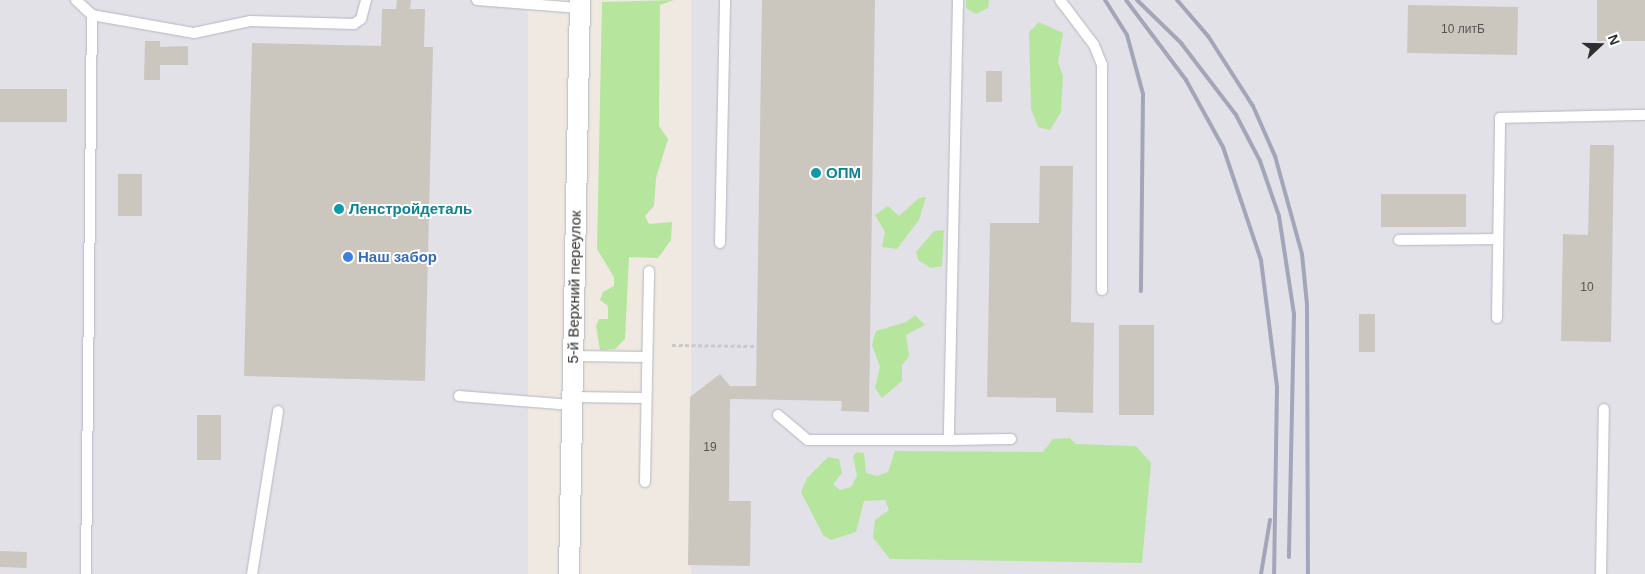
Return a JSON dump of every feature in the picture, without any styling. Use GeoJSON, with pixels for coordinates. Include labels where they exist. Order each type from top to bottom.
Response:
{"type":"FeatureCollection","features":[{"type":"Feature","properties":{"kind":"street","name":"5-й Верхний переулок"},"geometry":{"type":"LineString","coordinates":[[569,574],[580,4]]}},
{"type":"Feature","properties":{"kind":"lane"},"geometry":{"type":"LineString","coordinates":[[76,0],[92,15],[194,33],[250,21],[354,24],[361,19],[366,0]]}},
{"type":"Feature","properties":{"kind":"lane"},"geometry":{"type":"LineString","coordinates":[[477,0],[580,4]]}},
{"type":"Feature","properties":{"kind":"lane"},"geometry":{"type":"LineString","coordinates":[[720,243],[726,0]]}},
{"type":"Feature","properties":{"kind":"lane"},"geometry":{"type":"LineString","coordinates":[[949,440],[958,0]]}},
{"type":"Feature","properties":{"kind":"lane"},"geometry":{"type":"LineString","coordinates":[[1060,0],[1094,45],[1102,66],[1102,290]]}},
{"type":"Feature","properties":{"kind":"lane"},"geometry":{"type":"LineString","coordinates":[[86,574],[92,15]]}},
{"type":"Feature","properties":{"kind":"lane"},"geometry":{"type":"LineString","coordinates":[[1497,318],[1500,118],[1645,115]]}},
{"type":"Feature","properties":{"kind":"lane"},"geometry":{"type":"LineString","coordinates":[[1399,240],[1498,240]]}},
{"type":"Feature","properties":{"kind":"lane"},"geometry":{"type":"LineString","coordinates":[[645,482],[648,271]]}},
{"type":"Feature","properties":{"kind":"lane"},"geometry":{"type":"LineString","coordinates":[[573,356],[647,357]]}},
{"type":"Feature","properties":{"kind":"lane"},"geometry":{"type":"LineString","coordinates":[[459,396],[572,401],[646,398]]}},
{"type":"Feature","properties":{"kind":"lane"},"geometry":{"type":"LineString","coordinates":[[1601,574],[1604,408]]}},
{"type":"Feature","properties":{"kind":"lane"},"geometry":{"type":"LineString","coordinates":[[252,574],[278,411]]}},
{"type":"Feature","properties":{"kind":"lane"},"geometry":{"type":"LineString","coordinates":[[778,415],[808,440],[1011,439]]}},
{"type":"Feature","properties":{"kind":"path"},"geometry":{"type":"LineString","coordinates":[[672,344],[756,346]]}},
{"type":"Feature","properties":{"kind":"shaded area"},"geometry":{"type":"Polygon","coordinates":[[[0,0],[528,0],[528,574],[0,574],[0,0]]]}},
{"type":"Feature","properties":{"kind":"shaded area"},"geometry":{"type":"Polygon","coordinates":[[[691,0],[1645,0],[1645,574],[691,574],[691,0]]]}},
{"type":"Feature","properties":{"kind":"green space"},"geometry":{"type":"Polygon","coordinates":[[[674,0],[660,5],[659,126],[668,139],[656,178],[654,206],[645,216],[649,224],[672,222],[671,240],[658,258],[629,257],[625,339],[615,349],[600,350],[596,326],[599,319],[608,319],[608,306],[600,300],[603,292],[614,286],[614,277],[597,249],[602,2],[674,0]]]}},
{"type":"Feature","properties":{"kind":"green space"},"geometry":{"type":"Polygon","coordinates":[[[966,0],[989,0],[988,8],[976,14],[966,8],[966,0]]]}},
{"type":"Feature","properties":{"kind":"green space"},"geometry":{"type":"Polygon","coordinates":[[[1039,22],[1063,33],[1058,62],[1063,76],[1061,112],[1050,130],[1038,127],[1031,109],[1029,32],[1039,22]]]}},
{"type":"Feature","properties":{"kind":"green space"},"geometry":{"type":"Polygon","coordinates":[[[926,197],[919,220],[897,249],[882,247],[885,232],[875,215],[888,206],[899,216],[919,198],[926,197]]]}},
{"type":"Feature","properties":{"kind":"green space"},"geometry":{"type":"Polygon","coordinates":[[[944,230],[942,266],[931,268],[918,260],[916,252],[934,231],[944,230]]]}},
{"type":"Feature","properties":{"kind":"green space"},"geometry":{"type":"Polygon","coordinates":[[[915,315],[925,325],[906,335],[909,356],[902,365],[902,381],[882,398],[875,388],[880,367],[872,345],[876,331],[906,322],[915,315]]]}},
{"type":"Feature","properties":{"kind":"green space"},"geometry":{"type":"Polygon","coordinates":[[[1070,438],[1076,444],[1136,446],[1151,463],[1142,563],[890,559],[873,538],[875,520],[889,510],[885,500],[864,501],[856,532],[831,540],[823,535],[801,492],[807,478],[828,457],[839,459],[842,473],[833,484],[840,490],[851,487],[857,476],[853,456],[857,452],[864,453],[866,473],[877,476],[888,472],[895,451],[1043,452],[1053,439],[1070,438]]]}},
{"type":"Feature","properties":{"kind":"building","name":"Ленстройдеталь"},"geometry":{"type":"Polygon","coordinates":[[[397,0],[411,0],[410,9],[425,9],[424,47],[433,47],[425,381],[244,376],[252,43],[381,46],[382,9],[396,9],[397,0]]]}},
{"type":"Feature","properties":{"kind":"building","name":"ОПМ"},"geometry":{"type":"Polygon","coordinates":[[[762,0],[875,0],[869,412],[841,411],[842,401],[730,399],[729,501],[751,501],[750,566],[688,565],[690,397],[720,374],[730,386],[756,386],[762,0]]]}},
{"type":"Feature","properties":{"kind":"building"},"geometry":{"type":"Polygon","coordinates":[[[1597,0],[1645,0],[1645,41],[1597,41],[1597,0]]]}},
{"type":"Feature","properties":{"kind":"building"},"geometry":{"type":"Polygon","coordinates":[[[1408,5],[1518,7],[1517,55],[1407,53],[1408,5]]]}},
{"type":"Feature","properties":{"kind":"building"},"geometry":{"type":"Polygon","coordinates":[[[145,41],[160,41],[160,47],[188,46],[188,65],[160,65],[160,80],[144,80],[145,41]]]}},
{"type":"Feature","properties":{"kind":"building"},"geometry":{"type":"Polygon","coordinates":[[[986,71],[1002,71],[1002,102],[986,102],[986,71]]]}},
{"type":"Feature","properties":{"kind":"building"},"geometry":{"type":"Polygon","coordinates":[[[0,89],[67,89],[67,122],[0,122],[0,89]]]}},
{"type":"Feature","properties":{"kind":"building"},"geometry":{"type":"Polygon","coordinates":[[[1590,145],[1614,145],[1611,342],[1561,341],[1563,234],[1588,235],[1590,145]]]}},
{"type":"Feature","properties":{"kind":"building"},"geometry":{"type":"Polygon","coordinates":[[[1040,166],[1073,166],[1071,322],[1094,323],[1093,413],[1056,412],[1056,398],[987,397],[990,223],[1039,223],[1040,166]]]}},
{"type":"Feature","properties":{"kind":"building"},"geometry":{"type":"Polygon","coordinates":[[[118,174],[142,174],[142,216],[118,216],[118,174]]]}},
{"type":"Feature","properties":{"kind":"building"},"geometry":{"type":"Polygon","coordinates":[[[1381,194],[1466,194],[1466,227],[1381,227],[1381,194]]]}},
{"type":"Feature","properties":{"kind":"building"},"geometry":{"type":"Polygon","coordinates":[[[1359,314],[1375,314],[1375,352],[1359,352],[1359,314]]]}},
{"type":"Feature","properties":{"kind":"building"},"geometry":{"type":"Polygon","coordinates":[[[1119,325],[1154,325],[1154,415],[1119,415],[1119,325]]]}},
{"type":"Feature","properties":{"kind":"building"},"geometry":{"type":"Polygon","coordinates":[[[197,415],[221,415],[221,460],[197,460],[197,415]]]}},
{"type":"Feature","properties":{"kind":"building"},"geometry":{"type":"Polygon","coordinates":[[[0,551],[27,552],[26,568],[0,567],[0,551]]]}},
{"type":"Feature","properties":{"kind":"railway"},"geometry":{"type":"LineString","coordinates":[[1105,0],[1127,35],[1143,94],[1141,291]]}},
{"type":"Feature","properties":{"kind":"railway"},"geometry":{"type":"LineString","coordinates":[[1126,0],[1186,80],[1223,147],[1261,260],[1277,387],[1274,574]]}},
{"type":"Feature","properties":{"kind":"railway"},"geometry":{"type":"LineString","coordinates":[[1137,0],[1181,43],[1236,115],[1260,161],[1279,216],[1294,314],[1289,557]]}},
{"type":"Feature","properties":{"kind":"railway"},"geometry":{"type":"LineString","coordinates":[[1177,0],[1208,36],[1253,106],[1275,156],[1302,254],[1307,304],[1308,574]]}},
{"type":"Feature","properties":{"kind":"railway"},"geometry":{"type":"LineString","coordinates":[[1261,574],[1270,520]]}},
{"type":"Feature","properties":{"kind":"place","name":"ОПМ"},"geometry":{"type":"Point","coordinates":[816,173]}},
{"type":"Feature","properties":{"kind":"place","name":"Ленстройдеталь"},"geometry":{"type":"Point","coordinates":[339,209]}},
{"type":"Feature","properties":{"kind":"place","name":"Наш забор"},"geometry":{"type":"Point","coordinates":[348,257]}}]}
